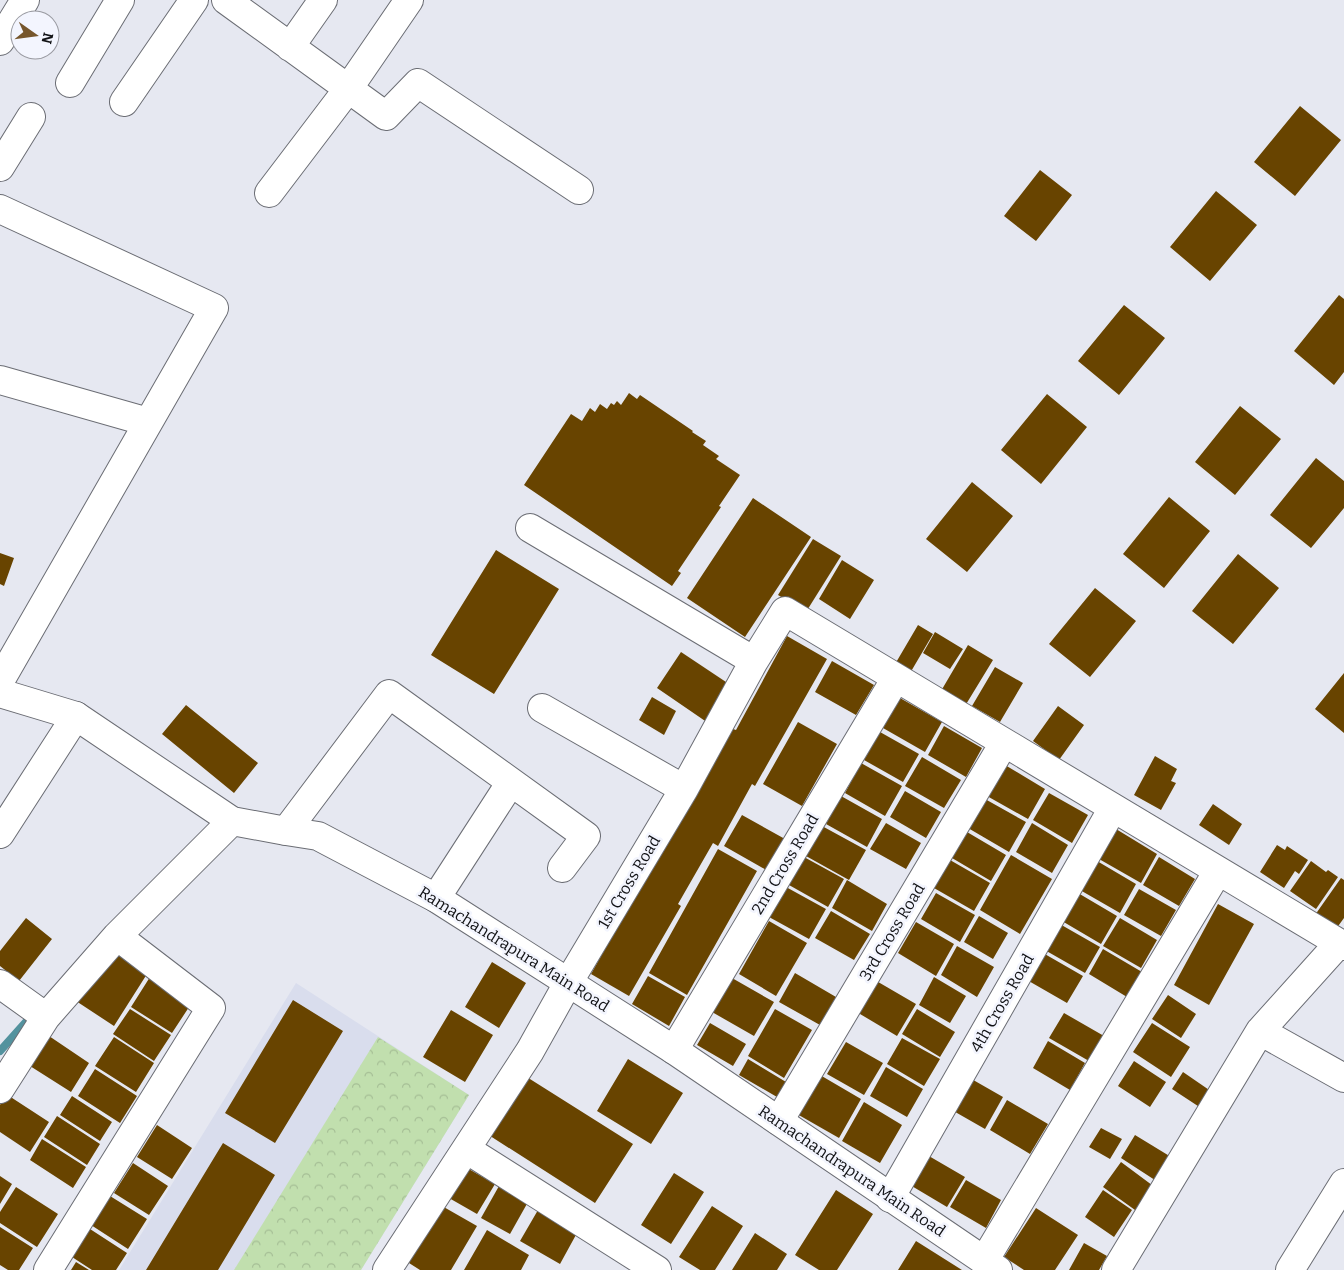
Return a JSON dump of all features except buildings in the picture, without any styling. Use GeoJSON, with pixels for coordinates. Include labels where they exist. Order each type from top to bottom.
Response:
{"type":"FeatureCollection","features":[{"type":"Feature","properties":{"kind":"street"},"geometry":{"type":"LineString","coordinates":[[0,41],[25,0]]}},
{"type":"Feature","properties":{"kind":"street"},"geometry":{"type":"LineString","coordinates":[[70,83],[120,0]]}},
{"type":"Feature","properties":{"kind":"street"},"geometry":{"type":"LineString","coordinates":[[124,102],[194,0]]}},
{"type":"Feature","properties":{"kind":"street"},"geometry":{"type":"LineString","coordinates":[[290,47],[323,0]]}},
{"type":"Feature","properties":{"kind":"street"},"geometry":{"type":"LineString","coordinates":[[269,193],[348,89],[409,0]]}},
{"type":"Feature","properties":{"kind":"street"},"geometry":{"type":"LineString","coordinates":[[231,1],[290,47],[386,116],[418,83],[579,190]]}},
{"type":"Feature","properties":{"kind":"street"},"geometry":{"type":"LineString","coordinates":[[0,167],[31,117]]}},
{"type":"Feature","properties":{"kind":"street"},"geometry":{"type":"LineString","coordinates":[[0,208],[214,308],[0,680]]}},
{"type":"Feature","properties":{"kind":"street"},"geometry":{"type":"LineString","coordinates":[[0,380],[148,422]]}},
{"type":"Feature","properties":{"kind":"street"},"geometry":{"type":"LineString","coordinates":[[530,528],[754,661]]}},
{"type":"Feature","properties":{"kind":"street","name":"1st Cross Road"},"geometry":{"type":"LineString","coordinates":[[386,1270],[530,1051],[568,983],[684,789],[754,661],[785,611],[896,678]]}},
{"type":"Feature","properties":{"kind":"street"},"geometry":{"type":"LineString","coordinates":[[896,678],[1342,945],[1260,1031],[1116,1270]]}},
{"type":"Feature","properties":{"kind":"street","name":"2nd Cross Road"},"geometry":{"type":"LineString","coordinates":[[674,1050],[896,678]]}},
{"type":"Feature","properties":{"kind":"street","name":"Ramachandrapura Main Road"},"geometry":{"type":"LineString","coordinates":[[0,693],[76,716],[232,821],[286,832],[318,836],[436,898],[674,1050],[991,1266]]}},
{"type":"Feature","properties":{"kind":"street"},"geometry":{"type":"LineString","coordinates":[[286,832],[389,694],[586,836],[562,868]]}},
{"type":"Feature","properties":{"kind":"street"},"geometry":{"type":"LineString","coordinates":[[542,708],[684,789]]}},
{"type":"Feature","properties":{"kind":"street"},"geometry":{"type":"LineString","coordinates":[[0,834],[76,716]]}},
{"type":"Feature","properties":{"kind":"street","name":"3rd Cross Road"},"geometry":{"type":"LineString","coordinates":[[779,1121],[1004,743]]}},
{"type":"Feature","properties":{"kind":"street"},"geometry":{"type":"LineString","coordinates":[[436,898],[512,782]]}},
{"type":"Feature","properties":{"kind":"street","name":"4th Cross Road"},"geometry":{"type":"LineString","coordinates":[[890,1198],[1114,808]]}},
{"type":"Feature","properties":{"kind":"street"},"geometry":{"type":"LineString","coordinates":[[0,1089],[46,1017],[117,936],[232,821]]}},
{"type":"Feature","properties":{"kind":"street"},"geometry":{"type":"LineString","coordinates":[[991,1266],[1218,871]]}},
{"type":"Feature","properties":{"kind":"street"},"geometry":{"type":"LineString","coordinates":[[48,1270],[211,1008],[117,936]]}},
{"type":"Feature","properties":{"kind":"street"},"geometry":{"type":"LineString","coordinates":[[0,984],[46,1017]]}},
{"type":"Feature","properties":{"kind":"street"},"geometry":{"type":"LineString","coordinates":[[1260,1031],[1344,1078]]}},
{"type":"Feature","properties":{"kind":"street"},"geometry":{"type":"LineString","coordinates":[[466,1149],[657,1270]]}},
{"type":"Feature","properties":{"kind":"street"},"geometry":{"type":"LineString","coordinates":[[1290,1270],[1344,1183]]}},
{"type":"Feature","properties":{"kind":"shaded area"},"geometry":{"type":"Polygon","coordinates":[[[296,983],[469,1095],[361,1270],[119,1270],[296,983]]]}},
{"type":"Feature","properties":{"kind":"green space"},"geometry":{"type":"Polygon","coordinates":[[[378,1037],[469,1095],[361,1270],[234,1270],[378,1037]]]}},
{"type":"Feature","properties":{"kind":"waterway"},"geometry":{"type":"LineString","coordinates":[[0,1051],[34,1013]]}}]}
